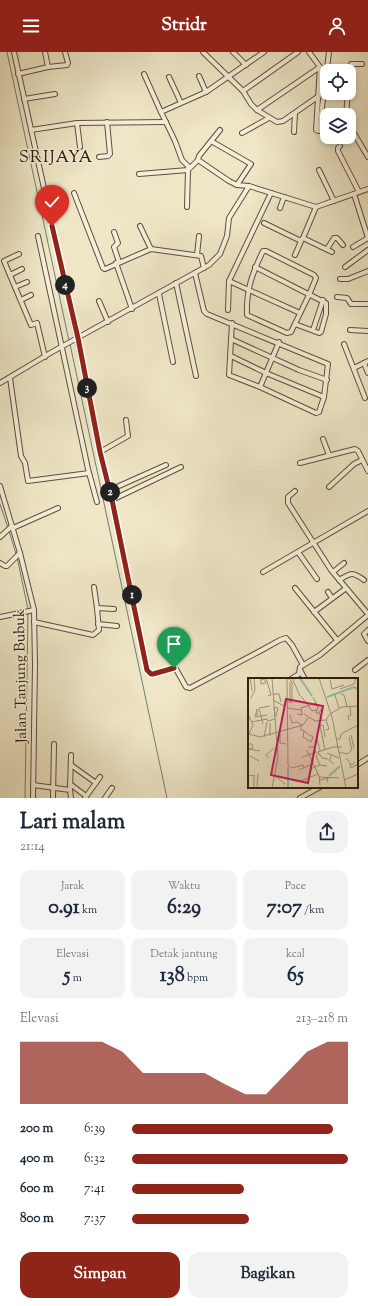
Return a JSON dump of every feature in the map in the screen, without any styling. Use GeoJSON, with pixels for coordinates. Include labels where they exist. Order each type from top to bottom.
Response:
{"type":"FeatureCollection","features":[{"type":"Feature","properties":{"kind":"street"},"geometry":{"type":"LineString","coordinates":[[14,52],[100,452],[110,490],[148,672],[153,674],[174,668],[178,670],[186,687],[190,688],[286,638],[292,645],[302,665]]}},
{"type":"Feature","properties":{"kind":"street"},"geometry":{"type":"LineString","coordinates":[[45,52],[48,67]]}},
{"type":"Feature","properties":{"kind":"street"},"geometry":{"type":"LineString","coordinates":[[18,74],[48,67],[67,65],[68,63],[65,52]]}},
{"type":"Feature","properties":{"kind":"street"},"geometry":{"type":"LineString","coordinates":[[203,52],[243,91],[251,104],[257,110],[277,122],[282,122],[319,96]]}},
{"type":"Feature","properties":{"kind":"street"},"geometry":{"type":"LineString","coordinates":[[233,52],[246,65]]}},
{"type":"Feature","properties":{"kind":"street"},"geometry":{"type":"LineString","coordinates":[[161,112],[206,92],[246,65],[258,54],[264,52]]}},
{"type":"Feature","properties":{"kind":"street"},"geometry":{"type":"LineString","coordinates":[[243,91],[298,52]]}},
{"type":"Feature","properties":{"kind":"street"},"geometry":{"type":"LineString","coordinates":[[309,52],[320,67],[316,129],[319,131]]}},
{"type":"Feature","properties":{"kind":"street"},"geometry":{"type":"LineString","coordinates":[[319,131],[329,52]]}},
{"type":"Feature","properties":{"kind":"street"},"geometry":{"type":"LineString","coordinates":[[356,64],[362,64]]}},
{"type":"Feature","properties":{"kind":"street"},"geometry":{"type":"LineString","coordinates":[[257,110],[320,67]]}},
{"type":"Feature","properties":{"kind":"street"},"geometry":{"type":"LineString","coordinates":[[144,74],[175,141],[182,160],[188,166],[187,207]]}},
{"type":"Feature","properties":{"kind":"street"},"geometry":{"type":"LineString","coordinates":[[199,76],[206,92]]}},
{"type":"Feature","properties":{"kind":"street"},"geometry":{"type":"LineString","coordinates":[[169,77],[181,103]]}},
{"type":"Feature","properties":{"kind":"street"},"geometry":{"type":"LineString","coordinates":[[24,99],[55,94]]}},
{"type":"Feature","properties":{"kind":"street"},"geometry":{"type":"LineString","coordinates":[[294,132],[295,112]]}},
{"type":"Feature","properties":{"kind":"street"},"geometry":{"type":"LineString","coordinates":[[242,133],[269,118]]}},
{"type":"Feature","properties":{"kind":"street"},"geometry":{"type":"LineString","coordinates":[[99,157],[108,156],[110,154],[107,122]]}},
{"type":"Feature","properties":{"kind":"street"},"geometry":{"type":"LineString","coordinates":[[31,130],[77,123],[166,122]]}},
{"type":"Feature","properties":{"kind":"street"},"geometry":{"type":"LineString","coordinates":[[77,123],[80,147]]}},
{"type":"Feature","properties":{"kind":"street"},"geometry":{"type":"LineString","coordinates":[[139,174],[188,170],[198,160],[199,156],[220,130]]}},
{"type":"Feature","properties":{"kind":"street"},"geometry":{"type":"LineString","coordinates":[[356,137],[368,157]]}},
{"type":"Feature","properties":{"kind":"street"},"geometry":{"type":"LineString","coordinates":[[211,141],[250,164],[237,185]]}},
{"type":"Feature","properties":{"kind":"street"},"geometry":{"type":"LineString","coordinates":[[340,146],[338,151],[359,192]]}},
{"type":"Feature","properties":{"kind":"street"},"geometry":{"type":"LineString","coordinates":[[198,160],[237,185],[249,186],[316,207],[368,189]]}},
{"type":"Feature","properties":{"kind":"street"},"geometry":{"type":"LineString","coordinates":[[319,170],[334,201]]}},
{"type":"Feature","properties":{"kind":"street"},"geometry":{"type":"LineString","coordinates":[[0,383],[76,339],[159,294],[216,260],[227,236],[229,218],[249,186]]}},
{"type":"Feature","properties":{"kind":"street"},"geometry":{"type":"LineString","coordinates":[[74,193],[102,268],[105,269],[150,248],[197,255],[202,257],[204,268]]}},
{"type":"Feature","properties":{"kind":"street"},"geometry":{"type":"LineString","coordinates":[[228,310],[228,281],[271,193]]}},
{"type":"Feature","properties":{"kind":"street"},"geometry":{"type":"LineString","coordinates":[[353,247],[368,238],[354,194]]}},
{"type":"Feature","properties":{"kind":"street"},"geometry":{"type":"LineString","coordinates":[[280,208],[284,197]]}},
{"type":"Feature","properties":{"kind":"street"},"geometry":{"type":"LineString","coordinates":[[294,255],[316,207]]}},
{"type":"Feature","properties":{"kind":"street"},"geometry":{"type":"LineString","coordinates":[[264,223],[332,252]]}},
{"type":"Feature","properties":{"kind":"street"},"geometry":{"type":"LineString","coordinates":[[140,226],[150,248]]}},
{"type":"Feature","properties":{"kind":"street"},"geometry":{"type":"LineString","coordinates":[[114,232],[118,243],[114,247],[117,263],[132,309]]}},
{"type":"Feature","properties":{"kind":"street"},"geometry":{"type":"LineString","coordinates":[[38,236],[89,473],[97,502]]}},
{"type":"Feature","properties":{"kind":"street"},"geometry":{"type":"LineString","coordinates":[[197,255],[199,236]]}},
{"type":"Feature","properties":{"kind":"street"},"geometry":{"type":"LineString","coordinates":[[327,250],[334,238],[337,238],[343,245]]}},
{"type":"Feature","properties":{"kind":"street"},"geometry":{"type":"LineString","coordinates":[[264,250],[314,275],[316,279],[291,332],[287,333],[247,316],[248,289],[255,267],[264,250]]}},
{"type":"Feature","properties":{"kind":"street"},"geometry":{"type":"LineString","coordinates":[[345,267],[368,250]]}},
{"type":"Feature","properties":{"kind":"street"},"geometry":{"type":"LineString","coordinates":[[19,254],[4,260],[31,325],[36,323],[45,357]]}},
{"type":"Feature","properties":{"kind":"street"},"geometry":{"type":"LineString","coordinates":[[255,267],[309,295],[323,300],[326,303],[326,314],[322,332],[319,333],[295,324]]}},
{"type":"Feature","properties":{"kind":"street"},"geometry":{"type":"LineString","coordinates":[[10,275],[22,269]]}},
{"type":"Feature","properties":{"kind":"street"},"geometry":{"type":"LineString","coordinates":[[340,280],[348,279],[368,271]]}},
{"type":"Feature","properties":{"kind":"street"},"geometry":{"type":"LineString","coordinates":[[195,273],[204,312],[207,314],[232,323],[279,342],[328,364],[324,397],[319,412],[316,413],[260,387],[229,375],[232,323]]}},
{"type":"Feature","properties":{"kind":"street"},"geometry":{"type":"LineString","coordinates":[[228,281],[300,313]]}},
{"type":"Feature","properties":{"kind":"street"},"geometry":{"type":"LineString","coordinates":[[16,287],[27,282]]}},
{"type":"Feature","properties":{"kind":"street"},"geometry":{"type":"LineString","coordinates":[[176,283],[196,376]]}},
{"type":"Feature","properties":{"kind":"street"},"geometry":{"type":"LineString","coordinates":[[159,294],[173,362]]}},
{"type":"Feature","properties":{"kind":"street"},"geometry":{"type":"LineString","coordinates":[[21,300],[31,295]]}},
{"type":"Feature","properties":{"kind":"street"},"geometry":{"type":"LineString","coordinates":[[337,297],[347,298],[351,304],[368,304]]}},
{"type":"Feature","properties":{"kind":"street"},"geometry":{"type":"LineString","coordinates":[[313,330],[323,300]]}},
{"type":"Feature","properties":{"kind":"street"},"geometry":{"type":"LineString","coordinates":[[99,302],[108,322]]}},
{"type":"Feature","properties":{"kind":"street"},"geometry":{"type":"LineString","coordinates":[[350,330],[368,331]]}},
{"type":"Feature","properties":{"kind":"street"},"geometry":{"type":"LineString","coordinates":[[231,339],[299,370],[327,380]]}},
{"type":"Feature","properties":{"kind":"street"},"geometry":{"type":"LineString","coordinates":[[260,387],[279,342]]}},
{"type":"Feature","properties":{"kind":"street"},"geometry":{"type":"LineString","coordinates":[[344,344],[365,398]]}},
{"type":"Feature","properties":{"kind":"street"},"geometry":{"type":"LineString","coordinates":[[230,356],[324,397]]}},
{"type":"Feature","properties":{"kind":"street"},"geometry":{"type":"LineString","coordinates":[[354,368],[366,362],[368,373]]}},
{"type":"Feature","properties":{"kind":"street"},"geometry":{"type":"LineString","coordinates":[[10,378],[21,456],[25,463],[28,481],[89,473]]}},
{"type":"Feature","properties":{"kind":"street"},"geometry":{"type":"LineString","coordinates":[[100,452],[128,436],[129,434],[126,420]]}},
{"type":"Feature","properties":{"kind":"street"},"geometry":{"type":"LineString","coordinates":[[324,439],[329,456]]}},
{"type":"Feature","properties":{"kind":"street"},"geometry":{"type":"LineString","coordinates":[[300,463],[355,449],[358,451],[368,470]]}},
{"type":"Feature","properties":{"kind":"street"},"geometry":{"type":"LineString","coordinates":[[329,487],[354,464],[362,460]]}},
{"type":"Feature","properties":{"kind":"street"},"geometry":{"type":"LineString","coordinates":[[110,490],[166,465]]}},
{"type":"Feature","properties":{"kind":"street"},"geometry":{"type":"LineString","coordinates":[[112,500],[181,467]]}},
{"type":"Feature","properties":{"kind":"street","name":"Jalan Tanjung Bubuk"},"geometry":{"type":"LineString","coordinates":[[0,486],[20,553],[34,622],[35,665],[33,798]]}},
{"type":"Feature","properties":{"kind":"street"},"geometry":{"type":"LineString","coordinates":[[293,678],[299,674],[299,668],[302,665],[320,655],[368,615],[345,589],[333,572],[313,543],[287,500],[288,497],[295,491]]}},
{"type":"Feature","properties":{"kind":"street"},"geometry":{"type":"LineString","coordinates":[[0,537],[12,527],[58,508]]}},
{"type":"Feature","properties":{"kind":"street"},"geometry":{"type":"LineString","coordinates":[[263,572],[368,511]]}},
{"type":"Feature","properties":{"kind":"street"},"geometry":{"type":"LineString","coordinates":[[298,552],[316,579]]}},
{"type":"Feature","properties":{"kind":"street"},"geometry":{"type":"LineString","coordinates":[[0,563],[6,566],[20,553]]}},
{"type":"Feature","properties":{"kind":"street"},"geometry":{"type":"LineString","coordinates":[[333,572],[344,563]]}},
{"type":"Feature","properties":{"kind":"street"},"geometry":{"type":"LineString","coordinates":[[339,580],[353,573],[364,580]]}},
{"type":"Feature","properties":{"kind":"street"},"geometry":{"type":"LineString","coordinates":[[34,622],[91,636],[98,632],[94,587]]}},
{"type":"Feature","properties":{"kind":"street"},"geometry":{"type":"LineString","coordinates":[[295,588],[337,640]]}},
{"type":"Feature","properties":{"kind":"street"},"geometry":{"type":"LineString","coordinates":[[314,612],[345,589]]}},
{"type":"Feature","properties":{"kind":"street"},"geometry":{"type":"LineString","coordinates":[[328,592],[332,598]]}},
{"type":"Feature","properties":{"kind":"street"},"geometry":{"type":"LineString","coordinates":[[97,608],[114,609]]}},
{"type":"Feature","properties":{"kind":"street"},"geometry":{"type":"LineString","coordinates":[[0,617],[32,611]]}},
{"type":"Feature","properties":{"kind":"street"},"geometry":{"type":"LineString","coordinates":[[98,624],[117,626]]}},
{"type":"Feature","properties":{"kind":"street"},"geometry":{"type":"LineString","coordinates":[[368,630],[364,634],[368,640]]}},
{"type":"Feature","properties":{"kind":"street"},"geometry":{"type":"LineString","coordinates":[[355,670],[368,660]]}},
{"type":"Feature","properties":{"kind":"street"},"geometry":{"type":"LineString","coordinates":[[299,670],[304,678]]}},
{"type":"Feature","properties":{"kind":"street"},"geometry":{"type":"LineString","coordinates":[[53,798],[54,744]]}},
{"type":"Feature","properties":{"kind":"street"},"geometry":{"type":"LineString","coordinates":[[71,755],[71,798]]}},
{"type":"Feature","properties":{"kind":"street"},"geometry":{"type":"LineString","coordinates":[[358,764],[368,758]]}},
{"type":"Feature","properties":{"kind":"street"},"geometry":{"type":"LineString","coordinates":[[71,765],[96,783]]}},
{"type":"Feature","properties":{"kind":"street"},"geometry":{"type":"LineString","coordinates":[[70,784],[86,797],[100,777]]}},
{"type":"Feature","properties":{"kind":"street"},"geometry":{"type":"LineString","coordinates":[[33,785],[70,790]]}},
{"type":"Feature","properties":{"kind":"street"},"geometry":{"type":"LineString","coordinates":[[105,798],[112,788]]}},
{"type":"Feature","properties":{"kind":"street"},"geometry":{"type":"LineString","coordinates":[[300,798],[318,788]]}},
{"type":"Feature","properties":{"kind":"waterway"},"geometry":{"type":"LineString","coordinates":[[7,52],[69,341]]}},
{"type":"Feature","properties":{"kind":"waterway"},"geometry":{"type":"LineString","coordinates":[[70,344],[167,798]]}},
{"type":"Feature","properties":{"kind":"waterway"},"geometry":{"type":"LineString","coordinates":[[0,504],[8,528]]}},
{"type":"Feature","properties":{"kind":"waterway"},"geometry":{"type":"LineString","coordinates":[[9,531],[16,554]]}},
{"type":"Feature","properties":{"kind":"waterway"},"geometry":{"type":"LineString","coordinates":[[17,557],[28,609]]}},
{"type":"Feature","properties":{"kind":"waterway"},"geometry":{"type":"LineString","coordinates":[[25,798],[28,612]]}},
{"type":"Feature","properties":{"kind":"district","name":"SRIJAYA"},"geometry":{"type":"Point","coordinates":[56,156]}},
{"type":"Feature","properties":{"kind":"route"},"geometry":{"type":"LineString","coordinates":[[52,226],[78,338],[100,452],[112,500],[147,670],[153,674],[174,668]]}}]}
